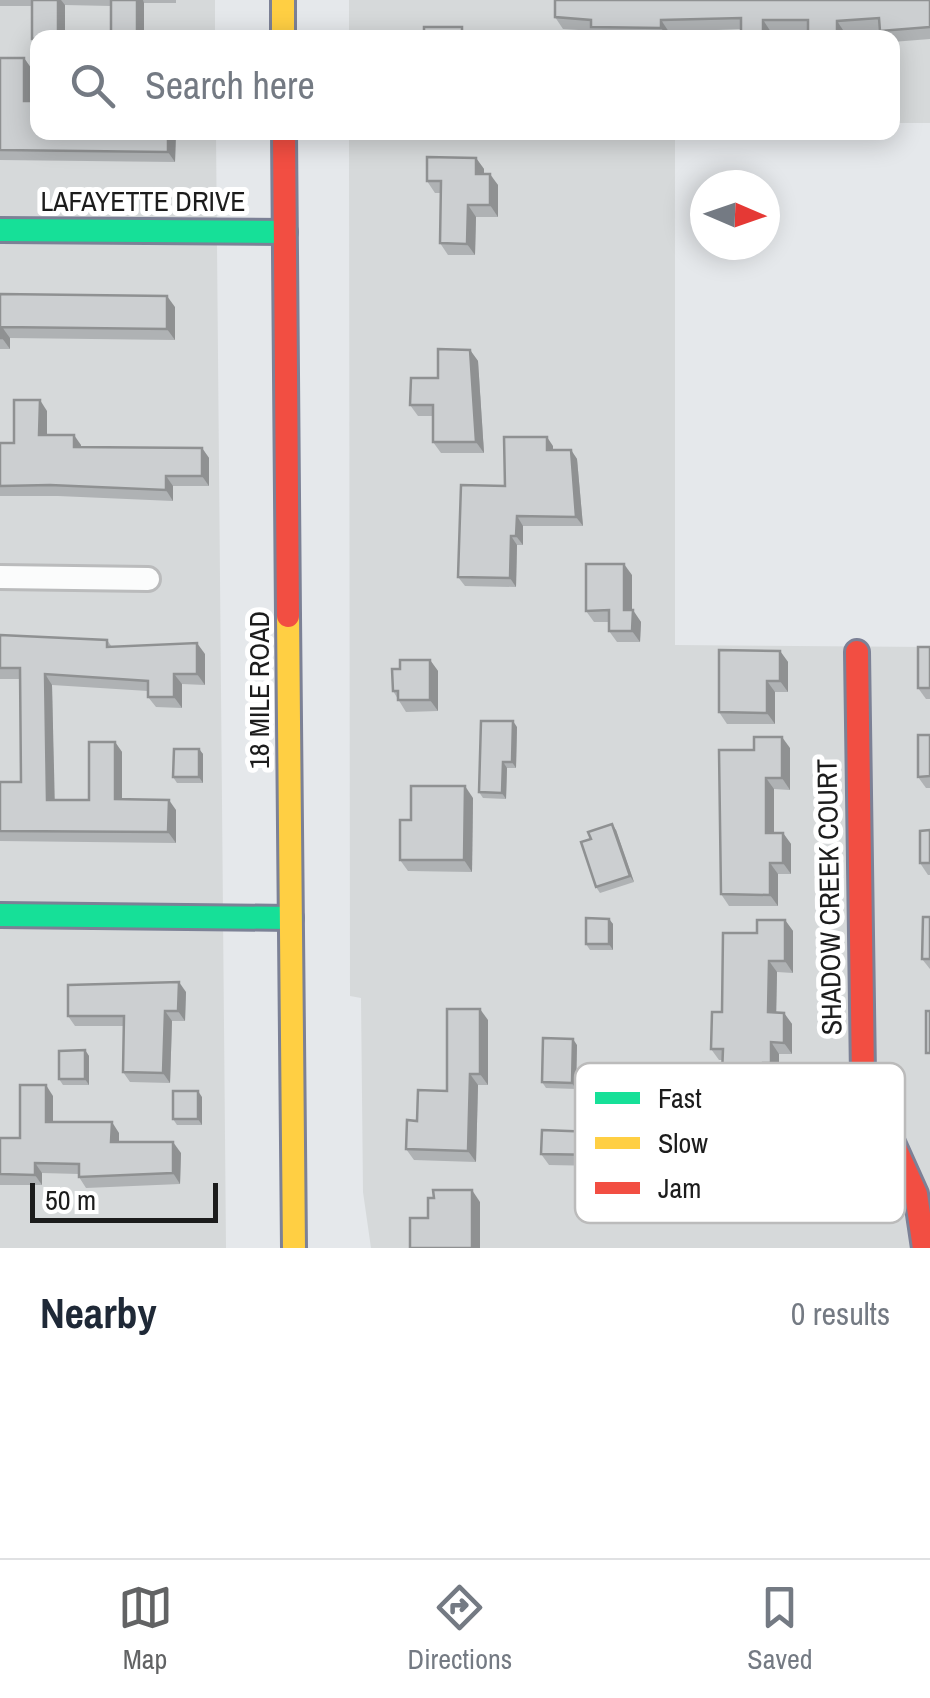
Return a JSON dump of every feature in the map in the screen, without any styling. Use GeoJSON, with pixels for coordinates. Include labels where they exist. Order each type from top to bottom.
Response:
{"type":"FeatureCollection","features":[{"type":"Feature","properties":{"kind":"street"},"geometry":{"type":"LineString","coordinates":[[283,0],[283,30]]}},
{"type":"Feature","properties":{"kind":"street","name":"18 MILE ROAD"},"geometry":{"type":"LineString","coordinates":[[284,140],[294,1248]]}},
{"type":"Feature","properties":{"kind":"street","name":"LAFAYETTE DRIVE"},"geometry":{"type":"LineString","coordinates":[[0,230],[286,232]]}},
{"type":"Feature","properties":{"kind":"street"},"geometry":{"type":"LineString","coordinates":[[0,577],[148,579]]}},
{"type":"Feature","properties":{"kind":"street","name":"SHADOW CREEK COURT"},"geometry":{"type":"LineString","coordinates":[[857,652],[863,1063]]}},
{"type":"Feature","properties":{"kind":"street"},"geometry":{"type":"LineString","coordinates":[[0,915],[291,918]]}},
{"type":"Feature","properties":{"kind":"street","name":"SHADOW CREEK COURT"},"geometry":{"type":"LineString","coordinates":[[905,1170],[916,1194],[924,1248]]}},
{"type":"Feature","properties":{"kind":"shaded area"},"geometry":{"type":"Polygon","coordinates":[[[0,0],[215,0],[215,30],[30,30],[30,140],[216,140],[226,1248],[0,1248],[0,0]]]}},
{"type":"Feature","properties":{"kind":"shaded area"},"geometry":{"type":"Polygon","coordinates":[[[349,0],[930,0],[930,123],[900,123],[900,30],[349,30],[349,0]]]}},
{"type":"Feature","properties":{"kind":"shaded area"},"geometry":{"type":"Polygon","coordinates":[[[349,140],[675,140],[675,645],[930,647],[930,1248],[371,1248],[363,1192],[361,998],[350,996],[349,140]]]}},
{"type":"Feature","properties":{"kind":"building"},"geometry":{"type":"Polygon","coordinates":[[[32,0],[58,0],[58,30],[32,30],[32,0]]]}},
{"type":"Feature","properties":{"kind":"building"},"geometry":{"type":"Polygon","coordinates":[[[111,0],[137,0],[137,30],[111,30],[111,0]]]}},
{"type":"Feature","properties":{"kind":"building"},"geometry":{"type":"Polygon","coordinates":[[[555,0],[930,0],[930,27],[892,30],[880,30],[879,18],[837,21],[837,30],[808,30],[808,20],[763,20],[763,30],[741,30],[741,18],[661,20],[661,28],[591,27],[591,20],[555,17],[555,0]]]}},
{"type":"Feature","properties":{"kind":"building"},"geometry":{"type":"Polygon","coordinates":[[[424,27],[462,27],[462,30],[424,27]]]}},
{"type":"Feature","properties":{"kind":"building"},"geometry":{"type":"Polygon","coordinates":[[[0,58],[24,58],[24,101],[30,101],[30,140],[168,140],[168,152],[0,150],[0,58]]]}},
{"type":"Feature","properties":{"kind":"building"},"geometry":{"type":"Polygon","coordinates":[[[427,157],[476,158],[476,174],[490,174],[490,205],[468,205],[467,244],[440,243],[441,181],[427,181],[427,157]]]}},
{"type":"Feature","properties":{"kind":"building"},"geometry":{"type":"Polygon","coordinates":[[[0,294],[167,296],[167,329],[2,327],[0,338],[0,294]]]}},
{"type":"Feature","properties":{"kind":"building"},"geometry":{"type":"Polygon","coordinates":[[[438,349],[470,350],[476,442],[433,442],[433,405],[410,405],[411,378],[438,378],[438,349]]]}},
{"type":"Feature","properties":{"kind":"building"},"geometry":{"type":"Polygon","coordinates":[[[14,400],[40,400],[39,435],[74,435],[74,447],[202,448],[202,476],[166,476],[166,490],[0,486],[0,443],[14,443],[14,400]]]}},
{"type":"Feature","properties":{"kind":"building"},"geometry":{"type":"Polygon","coordinates":[[[504,437],[547,437],[547,450],[571,450],[576,517],[517,516],[516,536],[511,536],[510,578],[458,577],[461,485],[505,486],[504,437]]]}},
{"type":"Feature","properties":{"kind":"building"},"geometry":{"type":"Polygon","coordinates":[[[586,564],[624,564],[624,610],[633,610],[632,631],[609,631],[609,610],[586,611],[586,564]]]}},
{"type":"Feature","properties":{"kind":"building"},"geometry":{"type":"Polygon","coordinates":[[[0,635],[107,640],[107,647],[197,643],[197,674],[174,674],[174,697],[148,697],[148,681],[45,674],[47,800],[89,800],[89,742],[115,742],[115,799],[169,800],[168,832],[0,831],[0,782],[21,782],[20,668],[0,668],[0,635]]]}},
{"type":"Feature","properties":{"kind":"building"},"geometry":{"type":"Polygon","coordinates":[[[918,647],[930,647],[930,688],[918,688],[918,647]]]}},
{"type":"Feature","properties":{"kind":"building"},"geometry":{"type":"Polygon","coordinates":[[[719,650],[780,651],[780,681],[767,681],[767,713],[719,712],[719,650]]]}},
{"type":"Feature","properties":{"kind":"building"},"geometry":{"type":"Polygon","coordinates":[[[400,660],[430,660],[430,700],[398,700],[398,691],[393,691],[392,669],[400,669],[400,660]]]}},
{"type":"Feature","properties":{"kind":"building"},"geometry":{"type":"Polygon","coordinates":[[[481,721],[513,721],[512,762],[503,762],[502,793],[479,792],[481,721]]]}},
{"type":"Feature","properties":{"kind":"building"},"geometry":{"type":"Polygon","coordinates":[[[918,735],[930,735],[930,776],[918,777],[918,735]]]}},
{"type":"Feature","properties":{"kind":"building"},"geometry":{"type":"Polygon","coordinates":[[[754,737],[782,737],[782,778],[766,778],[766,833],[783,833],[783,863],[770,863],[770,895],[721,894],[719,750],[754,750],[754,737]]]}},
{"type":"Feature","properties":{"kind":"building"},"geometry":{"type":"Polygon","coordinates":[[[174,749],[199,749],[199,777],[173,777],[174,749]]]}},
{"type":"Feature","properties":{"kind":"building"},"geometry":{"type":"Polygon","coordinates":[[[411,786],[465,786],[464,860],[400,860],[400,820],[411,820],[411,786]]]}},
{"type":"Feature","properties":{"kind":"building"},"geometry":{"type":"Polygon","coordinates":[[[612,824],[630,876],[596,887],[581,842],[591,839],[588,832],[612,824]]]}},
{"type":"Feature","properties":{"kind":"building"},"geometry":{"type":"Polygon","coordinates":[[[930,830],[930,863],[920,863],[920,831],[930,830]]]}},
{"type":"Feature","properties":{"kind":"building"},"geometry":{"type":"Polygon","coordinates":[[[923,917],[930,917],[930,959],[922,959],[923,917]]]}},
{"type":"Feature","properties":{"kind":"building"},"geometry":{"type":"Polygon","coordinates":[[[586,918],[609,919],[609,944],[586,944],[586,918]]]}},
{"type":"Feature","properties":{"kind":"building"},"geometry":{"type":"Polygon","coordinates":[[[757,920],[785,920],[785,961],[769,961],[768,1012],[784,1013],[784,1043],[771,1042],[771,1063],[722,1063],[723,1049],[711,1049],[712,1012],[722,1012],[723,933],[757,933],[757,920]]]}},
{"type":"Feature","properties":{"kind":"building"},"geometry":{"type":"Polygon","coordinates":[[[179,982],[178,1011],[165,1011],[163,1073],[123,1072],[124,1016],[68,1016],[68,985],[179,982]]]}},
{"type":"Feature","properties":{"kind":"building"},"geometry":{"type":"Polygon","coordinates":[[[447,1009],[480,1009],[480,1074],[470,1074],[468,1151],[406,1149],[407,1120],[417,1121],[418,1090],[447,1091],[447,1009]]]}},
{"type":"Feature","properties":{"kind":"building"},"geometry":{"type":"Polygon","coordinates":[[[926,1011],[930,1011],[930,1053],[926,1053],[926,1011]]]}},
{"type":"Feature","properties":{"kind":"building"},"geometry":{"type":"Polygon","coordinates":[[[543,1038],[573,1039],[572,1083],[542,1082],[543,1038]]]}},
{"type":"Feature","properties":{"kind":"building"},"geometry":{"type":"Polygon","coordinates":[[[85,1050],[85,1079],[59,1079],[59,1051],[85,1050]]]}},
{"type":"Feature","properties":{"kind":"building"},"geometry":{"type":"Polygon","coordinates":[[[20,1085],[46,1085],[46,1122],[112,1122],[111,1142],[173,1142],[173,1173],[79,1177],[79,1164],[35,1163],[35,1175],[0,1174],[0,1138],[20,1138],[20,1085]]]}},
{"type":"Feature","properties":{"kind":"building"},"geometry":{"type":"Polygon","coordinates":[[[173,1091],[198,1091],[198,1119],[173,1119],[173,1091]]]}},
{"type":"Feature","properties":{"kind":"building"},"geometry":{"type":"Polygon","coordinates":[[[542,1130],[575,1131],[575,1155],[541,1154],[542,1130]]]}},
{"type":"Feature","properties":{"kind":"building"},"geometry":{"type":"Polygon","coordinates":[[[433,1190],[472,1190],[472,1248],[410,1248],[410,1218],[428,1218],[428,1198],[434,1198],[433,1190]]]}},
{"type":"Feature","properties":{"kind":"traffic: fast"},"geometry":{"type":"LineString","coordinates":[[0,230],[285,232]]}},
{"type":"Feature","properties":{"kind":"traffic: fast"},"geometry":{"type":"LineString","coordinates":[[0,915],[291,918]]}},
{"type":"Feature","properties":{"kind":"traffic: slow"},"geometry":{"type":"LineString","coordinates":[[283,0],[283,30]]}},
{"type":"Feature","properties":{"kind":"traffic: slow"},"geometry":{"type":"LineString","coordinates":[[288,616],[294,1248]]}},
{"type":"Feature","properties":{"kind":"traffic: jam"},"geometry":{"type":"LineString","coordinates":[[284,140],[288,616]]}},
{"type":"Feature","properties":{"kind":"traffic: jam"},"geometry":{"type":"LineString","coordinates":[[857,652],[863,1063]]}},
{"type":"Feature","properties":{"kind":"traffic: jam"},"geometry":{"type":"LineString","coordinates":[[905,1170],[916,1194],[924,1248]]}}]}
